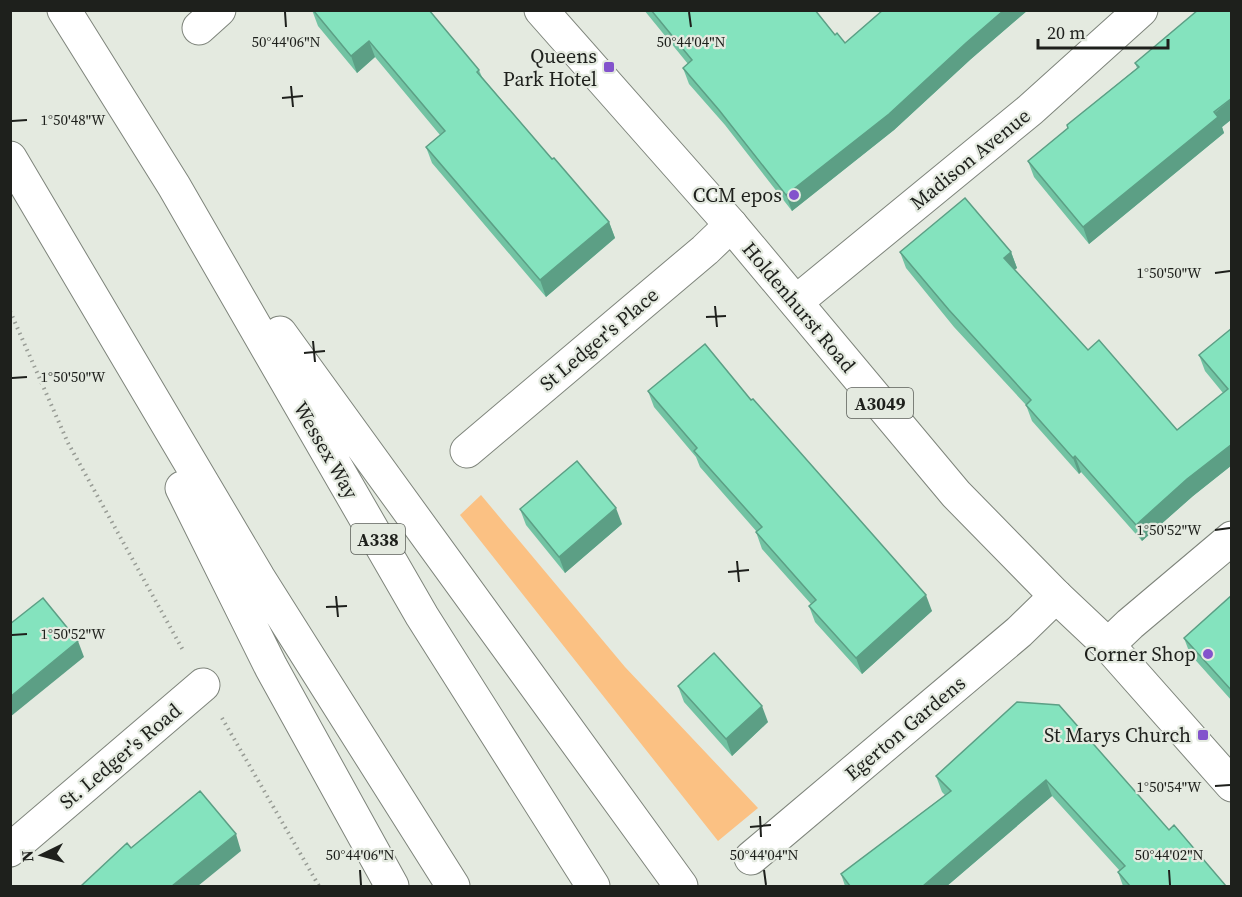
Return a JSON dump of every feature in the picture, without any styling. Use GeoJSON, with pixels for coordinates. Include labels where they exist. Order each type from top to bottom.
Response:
{"type":"FeatureCollection","features":[{"type":"Feature","properties":{"kind":"main road","name":"Wessex Way"},"geometry":{"type":"LineString","coordinates":[[64,10],[174,186],[422,616],[593,886]]}},
{"type":"Feature","properties":{"kind":"main road","name":"Holdenhurst Road"},"geometry":{"type":"LineString","coordinates":[[541,10],[731,225],[956,494],[1056,596],[1108,645],[1232,785]]}},
{"type":"Feature","properties":{"kind":"main road","name":"Madison Avenue"},"geometry":{"type":"LineString","coordinates":[[796,302],[1030,110],[1141,10]]}},
{"type":"Feature","properties":{"kind":"main road"},"geometry":{"type":"LineString","coordinates":[[10,159],[258,578],[453,886]]}},
{"type":"Feature","properties":{"kind":"main road"},"geometry":{"type":"LineString","coordinates":[[174,186],[681,886]]}},
{"type":"Feature","properties":{"kind":"main road","name":"St Ledger's Place"},"geometry":{"type":"LineString","coordinates":[[466,451],[705,250],[731,225]]}},
{"type":"Feature","properties":{"kind":"main road"},"geometry":{"type":"LineString","coordinates":[[58,239],[271,667],[392,886]]}},
{"type":"Feature","properties":{"kind":"main road"},"geometry":{"type":"LineString","coordinates":[[1108,645],[1232,538]]}},
{"type":"Feature","properties":{"kind":"main road","name":"Egerton Gardens"},"geometry":{"type":"LineString","coordinates":[[751,858],[1019,632],[1056,596]]}},
{"type":"Feature","properties":{"kind":"main road","name":"St. Ledger's Road"},"geometry":{"type":"LineString","coordinates":[[10,850],[203,685]]}},
{"type":"Feature","properties":{"kind":"path"},"geometry":{"type":"LineString","coordinates":[[10,310],[68,443],[203,685],[319,886]]}},
{"type":"Feature","properties":{"kind":"shaded area"},"geometry":{"type":"Polygon","coordinates":[[[481,495],[625,667],[758,808],[718,841],[460,515],[481,495]]]}},
{"type":"Feature","properties":{"kind":"building"},"geometry":{"type":"Polygon","coordinates":[[[313,10],[429,10],[479,70],[477,72],[609,222],[540,280],[426,147],[445,131],[369,41],[351,56],[313,10]]]}},
{"type":"Feature","properties":{"kind":"building"},"geometry":{"type":"Polygon","coordinates":[[[651,10],[815,10],[835,35],[837,33],[845,43],[883,10],[1004,10],[889,114],[786,195],[683,68],[692,60],[651,10]]]}},
{"type":"Feature","properties":{"kind":"building"},"geometry":{"type":"Polygon","coordinates":[[[1198,10],[1232,10],[1232,98],[1214,112],[1218,117],[1083,227],[1028,161],[1068,128],[1067,125],[1139,67],[1135,63],[1198,10]]]}},
{"type":"Feature","properties":{"kind":"building"},"geometry":{"type":"Polygon","coordinates":[[[965,198],[1011,252],[1004,258],[1088,350],[1099,340],[1177,430],[1228,389],[1199,355],[1232,328],[1232,444],[1187,479],[1136,525],[1026,405],[1031,400],[900,252],[965,198]]]}},
{"type":"Feature","properties":{"kind":"building"},"geometry":{"type":"Polygon","coordinates":[[[705,344],[751,400],[753,399],[926,595],[856,658],[809,606],[816,600],[756,532],[762,527],[694,451],[697,448],[648,391],[705,344]]]}},
{"type":"Feature","properties":{"kind":"building"},"geometry":{"type":"Polygon","coordinates":[[[577,461],[616,508],[559,557],[520,509],[577,461]]]}},
{"type":"Feature","properties":{"kind":"building"},"geometry":{"type":"Polygon","coordinates":[[[1232,595],[1232,691],[1184,638],[1232,595]]]}},
{"type":"Feature","properties":{"kind":"building"},"geometry":{"type":"Polygon","coordinates":[[[43,598],[78,641],[10,697],[10,624],[43,598]]]}},
{"type":"Feature","properties":{"kind":"building"},"geometry":{"type":"Polygon","coordinates":[[[714,653],[762,706],[726,739],[678,686],[714,653]]]}},
{"type":"Feature","properties":{"kind":"building"},"geometry":{"type":"Polygon","coordinates":[[[1017,702],[1059,705],[1169,830],[1174,825],[1226,886],[1130,886],[1118,872],[1125,866],[1046,780],[923,886],[850,886],[841,874],[951,791],[936,776],[1017,702]]]}},
{"type":"Feature","properties":{"kind":"building"},"geometry":{"type":"Polygon","coordinates":[[[200,791],[236,834],[172,886],[81,886],[127,843],[131,848],[200,791]]]}},
{"type":"Feature","properties":{"kind":"place","name":"Queens Park Hotel"},"geometry":{"type":"Point","coordinates":[609,67]}},
{"type":"Feature","properties":{"kind":"place","name":"CCM epos"},"geometry":{"type":"Point","coordinates":[794,195]}},
{"type":"Feature","properties":{"kind":"place","name":"Corner Shop"},"geometry":{"type":"Point","coordinates":[1208,654]}},
{"type":"Feature","properties":{"kind":"place","name":"St Marys Church"},"geometry":{"type":"Point","coordinates":[1203,735]}}]}
